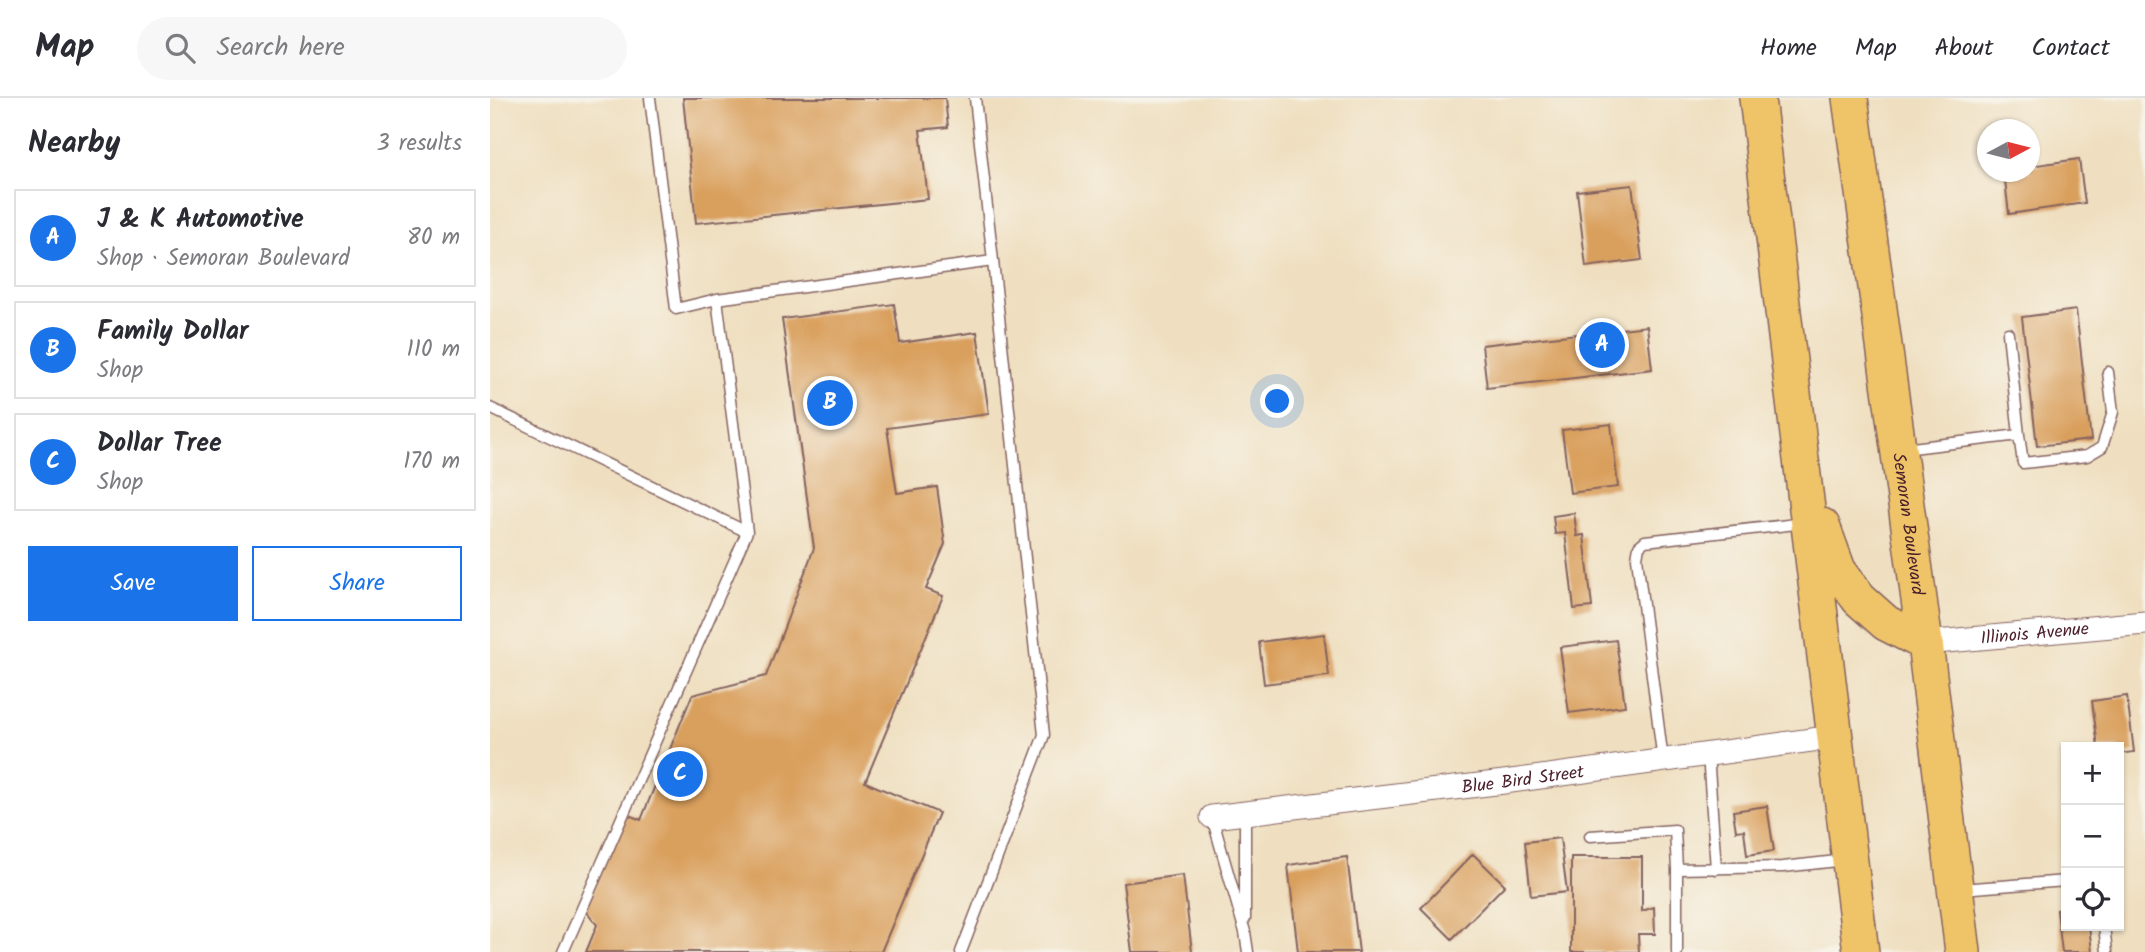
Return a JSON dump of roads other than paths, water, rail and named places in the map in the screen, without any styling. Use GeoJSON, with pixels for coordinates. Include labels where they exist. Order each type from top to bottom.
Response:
{"type":"FeatureCollection","features":[{"type":"Feature","properties":{"kind":"main road"},"geometry":{"type":"LineString","coordinates":[[1756,98],[1861,952]]}},
{"type":"Feature","properties":{"kind":"main road","name":"Semoran Boulevard"},"geometry":{"type":"LineString","coordinates":[[1850,98],[1925,643],[1962,952]]}},
{"type":"Feature","properties":{"kind":"main road"},"geometry":{"type":"LineString","coordinates":[[1802,470],[1838,570],[1859,599],[1886,623],[1925,643]]}},
{"type":"Feature","properties":{"kind":"street","name":"Illinois Avenue"},"geometry":{"type":"LineString","coordinates":[[1925,643],[2145,623]]}},
{"type":"Feature","properties":{"kind":"street","name":"Blue Bird Street"},"geometry":{"type":"LineString","coordinates":[[1212,817],[1834,737]]}},
{"type":"Feature","properties":{"kind":"lane"},"geometry":{"type":"LineString","coordinates":[[650,98],[676,309],[718,299],[993,261]]}},
{"type":"Feature","properties":{"kind":"lane"},"geometry":{"type":"LineString","coordinates":[[961,952],[1044,735],[975,98]]}},
{"type":"Feature","properties":{"kind":"lane"},"geometry":{"type":"LineString","coordinates":[[562,952],[747,532],[718,299]]}},
{"type":"Feature","properties":{"kind":"lane"},"geometry":{"type":"LineString","coordinates":[[2008,333],[2023,463],[2087,456],[2102,447],[2113,412],[2108,372]]}},
{"type":"Feature","properties":{"kind":"lane"},"geometry":{"type":"LineString","coordinates":[[490,408],[747,532]]}},
{"type":"Feature","properties":{"kind":"lane"},"geometry":{"type":"LineString","coordinates":[[1898,449],[2019,435]]}},
{"type":"Feature","properties":{"kind":"lane"},"geometry":{"type":"LineString","coordinates":[[1663,761],[1637,558],[1639,546],[1645,541],[1808,522]]}},
{"type":"Feature","properties":{"kind":"lane"},"geometry":{"type":"LineString","coordinates":[[1708,754],[1716,869]]}},
{"type":"Feature","properties":{"kind":"lane"},"geometry":{"type":"LineString","coordinates":[[1245,813],[1245,932]]}},
{"type":"Feature","properties":{"kind":"lane"},"geometry":{"type":"LineString","coordinates":[[1212,817],[1245,932],[1248,952]]}},
{"type":"Feature","properties":{"kind":"lane"},"geometry":{"type":"LineString","coordinates":[[1590,836],[1675,830],[1677,952]]}},
{"type":"Feature","properties":{"kind":"lane"},"geometry":{"type":"LineString","coordinates":[[1677,869],[1783,867],[1849,860]]}},
{"type":"Feature","properties":{"kind":"lane"},"geometry":{"type":"LineString","coordinates":[[1955,889],[2061,881]]}},
{"type":"Feature","properties":{"kind":"lane"},"geometry":{"type":"LineString","coordinates":[[2105,931],[2107,952]]}},
{"type":"Feature","properties":{"kind":"place","name":"J & K Automotive"},"geometry":{"type":"Point","coordinates":[1602,345]}},
{"type":"Feature","properties":{"kind":"place","name":"Family Dollar"},"geometry":{"type":"Point","coordinates":[830,403]}},
{"type":"Feature","properties":{"kind":"place","name":"Dollar Tree"},"geometry":{"type":"Point","coordinates":[680,774]}}]}
